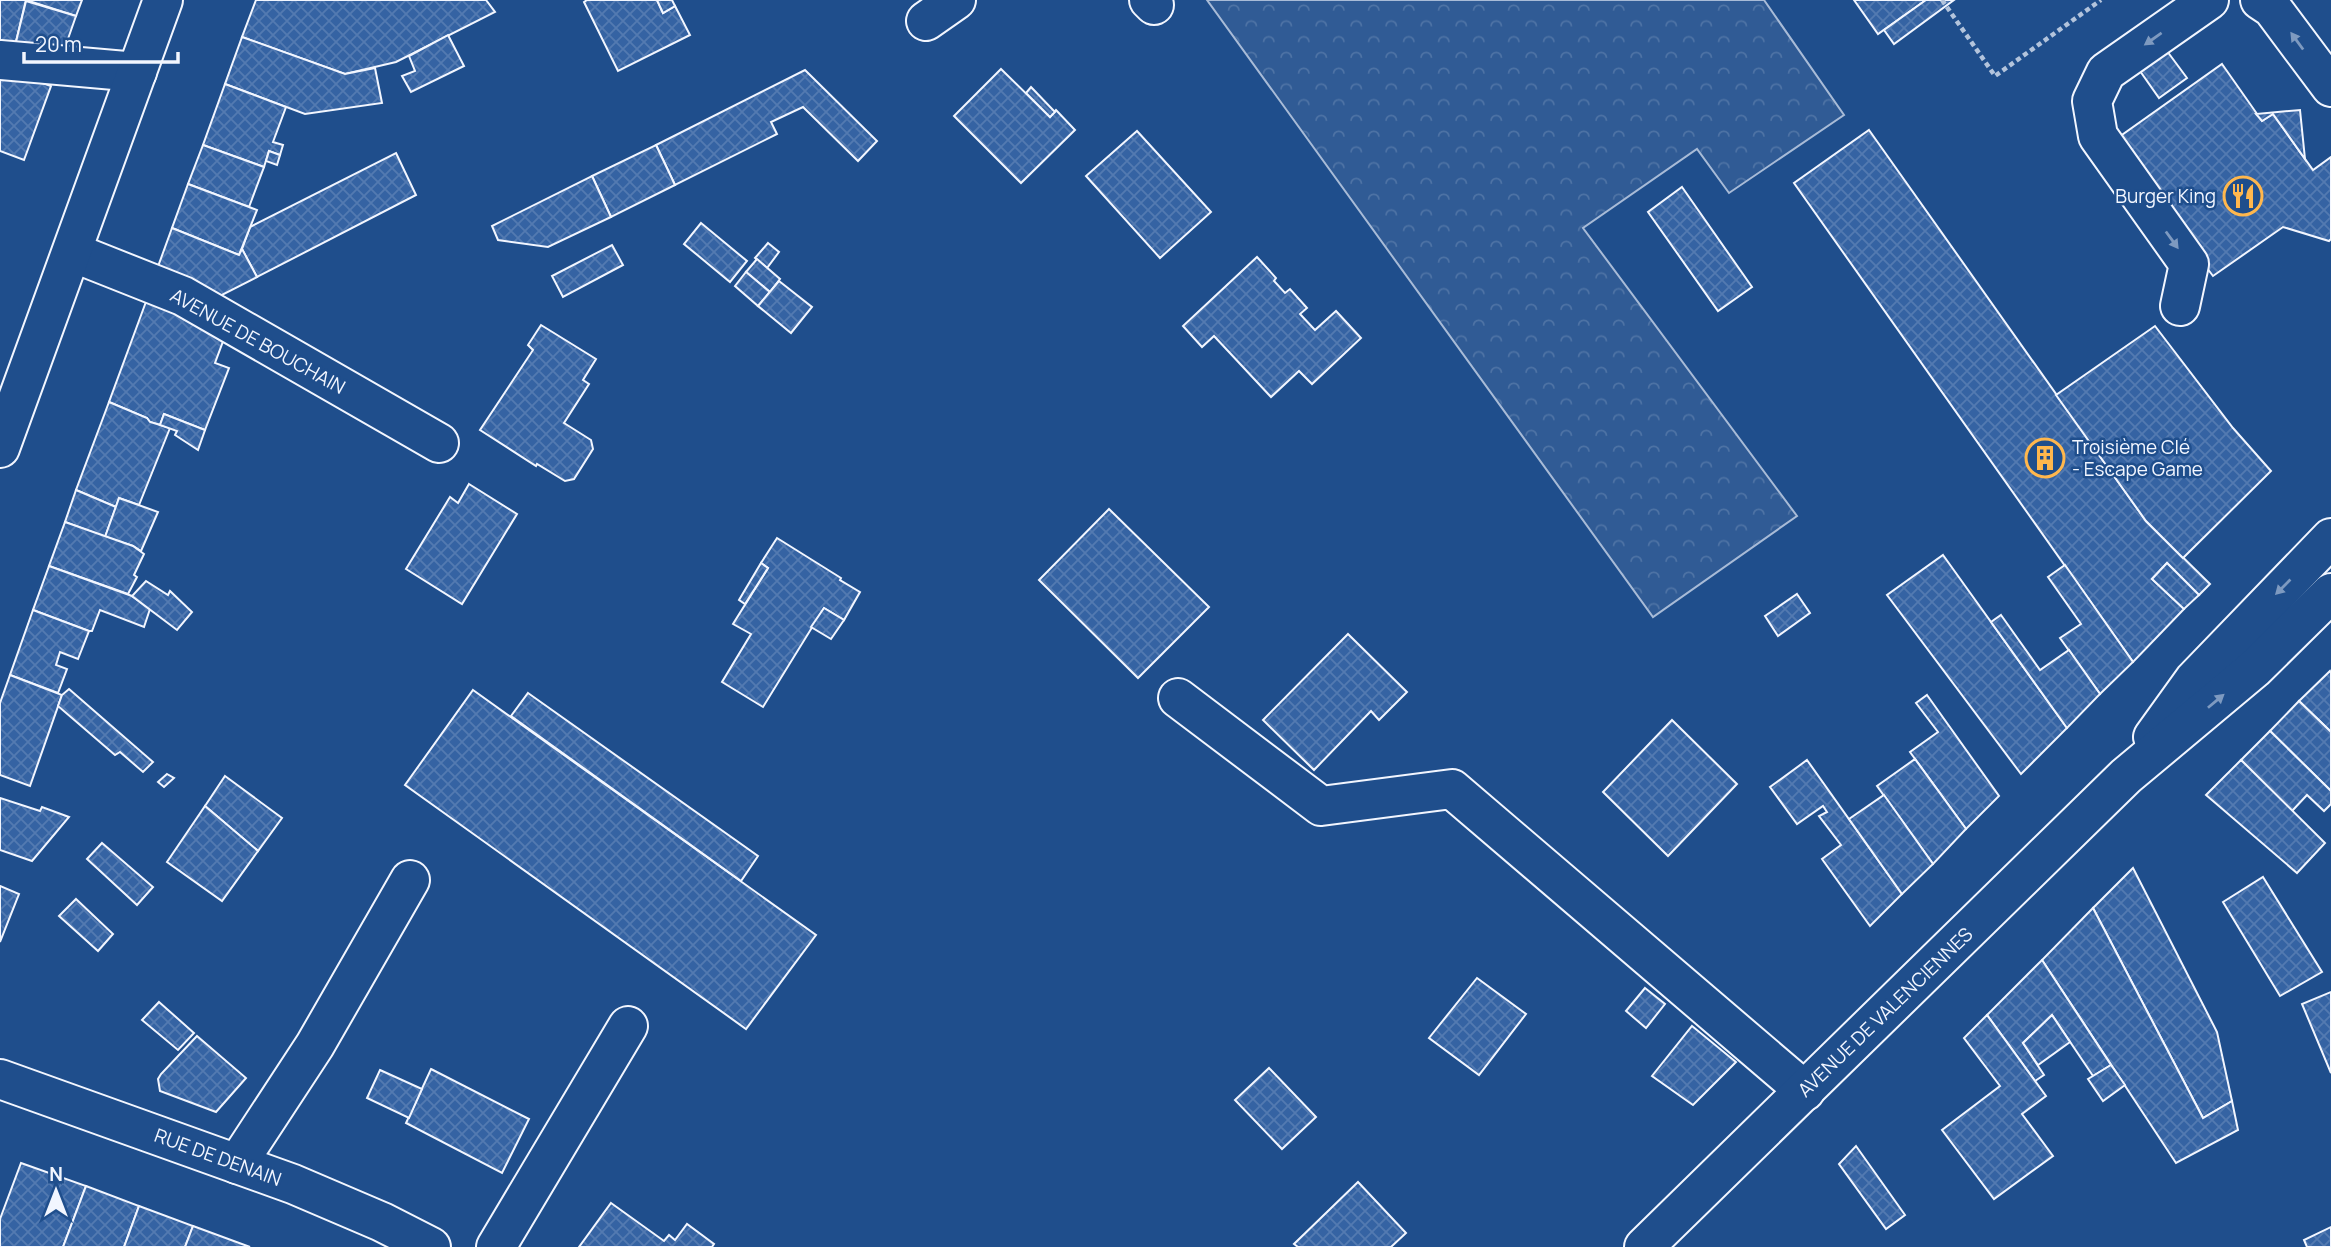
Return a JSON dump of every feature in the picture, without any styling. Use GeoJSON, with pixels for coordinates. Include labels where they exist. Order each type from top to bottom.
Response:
{"type":"FeatureCollection","features":[{"type":"Feature","properties":{"kind":"main road"},"geometry":{"type":"LineString","coordinates":[[0,449],[8,402],[72,252],[163,0]]}},
{"type":"Feature","properties":{"kind":"main road"},"geometry":{"type":"LineString","coordinates":[[2180,306],[2189,264],[2098,136],[2092,101],[2106,72],[2208,0]]}},
{"type":"Feature","properties":{"kind":"main road"},"geometry":{"type":"LineString","coordinates":[[2260,0],[2272,8],[2331,87]]}},
{"type":"Feature","properties":{"kind":"main road"},"geometry":{"type":"LineString","coordinates":[[0,61],[137,72]]}},
{"type":"Feature","properties":{"kind":"main road","name":"AVENUE DE BOUCHAIN"},"geometry":{"type":"LineString","coordinates":[[72,252],[183,296],[439,443]]}},
{"type":"Feature","properties":{"kind":"main road","name":"AVENUE DE VALENCIENNES"},"geometry":{"type":"LineString","coordinates":[[2126,776],[2194,680],[2331,538]]}},
{"type":"Feature","properties":{"kind":"main road","name":"AVENUE DE VALENCIENNES"},"geometry":{"type":"LineString","coordinates":[[1644,1247],[2126,776],[2244,677],[2331,593]]}},
{"type":"Feature","properties":{"kind":"main road"},"geometry":{"type":"LineString","coordinates":[[1178,698],[1321,806],[1452,789],[1805,1091]]}},
{"type":"Feature","properties":{"kind":"main road"},"geometry":{"type":"LineString","coordinates":[[237,1164],[315,1045],[411,880]]}},
{"type":"Feature","properties":{"kind":"main road"},"geometry":{"type":"LineString","coordinates":[[496,1247],[628,1026]]}},
{"type":"Feature","properties":{"kind":"main road","name":"RUE DE DENAIN"},"geometry":{"type":"LineString","coordinates":[[0,1079],[293,1184],[382,1222],[431,1247]]}},
{"type":"Feature","properties":{"kind":"path"},"geometry":{"type":"LineString","coordinates":[[1942,0],[1995,76],[2101,0]]}},
{"type":"Feature","properties":{"kind":"green space"},"geometry":{"type":"Polygon","coordinates":[[[1207,0],[1764,0],[1844,115],[1729,193],[1697,149],[1583,228],[1797,516],[1653,617],[1207,0]]]}},
{"type":"Feature","properties":{"kind":"building"},"geometry":{"type":"Polygon","coordinates":[[[0,0],[26,0],[14,50],[0,49],[0,0]]]}},
{"type":"Feature","properties":{"kind":"building"},"geometry":{"type":"Polygon","coordinates":[[[26,0],[82,0],[76,16],[26,0]]]}},
{"type":"Feature","properties":{"kind":"building"},"geometry":{"type":"Polygon","coordinates":[[[256,0],[486,0],[495,12],[396,62],[345,74],[242,37],[256,0]]]}},
{"type":"Feature","properties":{"kind":"building"},"geometry":{"type":"Polygon","coordinates":[[[657,0],[663,13],[675,6],[690,35],[618,71],[584,2],[657,0]]]}},
{"type":"Feature","properties":{"kind":"building"},"geometry":{"type":"Polygon","coordinates":[[[657,0],[672,0],[675,6],[663,13],[657,0]]]}},
{"type":"Feature","properties":{"kind":"building"},"geometry":{"type":"Polygon","coordinates":[[[1854,0],[1926,0],[1878,34],[1854,0]]]}},
{"type":"Feature","properties":{"kind":"building"},"geometry":{"type":"Polygon","coordinates":[[[1926,0],[1954,0],[1894,44],[1884,30],[1926,0]]]}},
{"type":"Feature","properties":{"kind":"building"},"geometry":{"type":"Polygon","coordinates":[[[26,1],[76,16],[62,56],[14,50],[26,1]]]}},
{"type":"Feature","properties":{"kind":"building"},"geometry":{"type":"Polygon","coordinates":[[[448,35],[464,66],[411,92],[402,76],[415,71],[409,56],[448,35]]]}},
{"type":"Feature","properties":{"kind":"building"},"geometry":{"type":"Polygon","coordinates":[[[242,37],[345,74],[375,68],[382,103],[305,114],[225,84],[242,37]]]}},
{"type":"Feature","properties":{"kind":"building"},"geometry":{"type":"Polygon","coordinates":[[[2167,51],[2187,78],[2159,98],[2140,71],[2167,51]]]}},
{"type":"Feature","properties":{"kind":"building","name":"Burger King"},"geometry":{"type":"Polygon","coordinates":[[[2222,64],[2262,121],[2273,114],[2313,170],[2331,157],[2331,239],[2329,241],[2283,227],[2213,276],[2112,142],[2222,64]]]}},
{"type":"Feature","properties":{"kind":"building"},"geometry":{"type":"Polygon","coordinates":[[[1001,69],[1050,117],[1056,110],[1075,130],[1021,183],[954,116],[1001,69]]]}},
{"type":"Feature","properties":{"kind":"building"},"geometry":{"type":"Polygon","coordinates":[[[805,70],[877,141],[858,161],[803,107],[771,122],[777,134],[675,185],[656,145],[805,70]]]}},
{"type":"Feature","properties":{"kind":"building"},"geometry":{"type":"Polygon","coordinates":[[[0,78],[34,80],[51,86],[24,160],[0,151],[0,78]]]}},
{"type":"Feature","properties":{"kind":"building"},"geometry":{"type":"Polygon","coordinates":[[[225,84],[286,107],[273,142],[283,145],[280,155],[269,151],[264,167],[203,145],[225,84]]]}},
{"type":"Feature","properties":{"kind":"building"},"geometry":{"type":"Polygon","coordinates":[[[1031,87],[1055,112],[1050,117],[1026,93],[1031,87]]]}},
{"type":"Feature","properties":{"kind":"building"},"geometry":{"type":"Polygon","coordinates":[[[2300,110],[2305,159],[2273,114],[2262,121],[2256,114],[2300,110]]]}},
{"type":"Feature","properties":{"kind":"building","name":"Troisième Clé - Escape Game"},"geometry":{"type":"Polygon","coordinates":[[[1869,130],[2146,521],[2210,584],[2199,595],[2167,563],[2152,579],[2184,609],[2133,662],[1794,183],[1869,130]]]}},
{"type":"Feature","properties":{"kind":"building"},"geometry":{"type":"Polygon","coordinates":[[[1137,131],[1211,212],[1160,258],[1086,176],[1137,131]]]}},
{"type":"Feature","properties":{"kind":"building"},"geometry":{"type":"Polygon","coordinates":[[[203,145],[264,167],[249,207],[188,184],[203,145]]]}},
{"type":"Feature","properties":{"kind":"building"},"geometry":{"type":"Polygon","coordinates":[[[656,145],[675,185],[611,217],[592,176],[656,145]]]}},
{"type":"Feature","properties":{"kind":"building"},"geometry":{"type":"Polygon","coordinates":[[[269,151],[280,155],[277,165],[266,161],[269,151]]]}},
{"type":"Feature","properties":{"kind":"building"},"geometry":{"type":"Polygon","coordinates":[[[396,153],[416,195],[257,277],[242,249],[250,227],[396,153]]]}},
{"type":"Feature","properties":{"kind":"building"},"geometry":{"type":"Polygon","coordinates":[[[592,176],[611,217],[548,247],[498,240],[492,226],[592,176]]]}},
{"type":"Feature","properties":{"kind":"building"},"geometry":{"type":"Polygon","coordinates":[[[188,184],[257,210],[239,255],[172,228],[188,184]]]}},
{"type":"Feature","properties":{"kind":"building"},"geometry":{"type":"Polygon","coordinates":[[[1682,187],[1752,287],[1718,311],[1648,212],[1682,187]]]}},
{"type":"Feature","properties":{"kind":"building"},"geometry":{"type":"Polygon","coordinates":[[[701,223],[747,261],[730,282],[684,244],[701,223]]]}},
{"type":"Feature","properties":{"kind":"building"},"geometry":{"type":"Polygon","coordinates":[[[172,228],[239,255],[242,249],[257,277],[220,296],[156,272],[172,228]]]}},
{"type":"Feature","properties":{"kind":"building"},"geometry":{"type":"Polygon","coordinates":[[[768,243],[779,252],[767,268],[755,258],[768,243]]]}},
{"type":"Feature","properties":{"kind":"building"},"geometry":{"type":"Polygon","coordinates":[[[612,245],[623,265],[563,297],[552,276],[612,245]]]}},
{"type":"Feature","properties":{"kind":"building"},"geometry":{"type":"Polygon","coordinates":[[[1257,257],[1276,278],[1274,281],[1285,293],[1290,289],[1307,308],[1300,314],[1315,330],[1336,311],[1361,338],[1312,384],[1299,371],[1271,397],[1214,336],[1202,347],[1183,326],[1257,257]]]}},
{"type":"Feature","properties":{"kind":"building"},"geometry":{"type":"Polygon","coordinates":[[[757,259],[780,279],[770,292],[746,272],[757,259]]]}},
{"type":"Feature","properties":{"kind":"building"},"geometry":{"type":"Polygon","coordinates":[[[746,272],[770,292],[758,306],[735,286],[746,272]]]}},
{"type":"Feature","properties":{"kind":"building"},"geometry":{"type":"Polygon","coordinates":[[[779,281],[812,307],[791,333],[758,306],[779,281]]]}},
{"type":"Feature","properties":{"kind":"building"},"geometry":{"type":"Polygon","coordinates":[[[147,299],[225,336],[215,363],[229,368],[205,430],[164,414],[160,425],[109,402],[147,299]]]}},
{"type":"Feature","properties":{"kind":"building"},"geometry":{"type":"Polygon","coordinates":[[[541,325],[596,359],[583,380],[589,384],[564,423],[591,440],[593,449],[574,479],[565,481],[480,430],[533,350],[528,345],[541,325]]]}},
{"type":"Feature","properties":{"kind":"building"},"geometry":{"type":"Polygon","coordinates":[[[2155,326],[2233,428],[2271,471],[2183,558],[2146,521],[2056,395],[2155,326]]]}},
{"type":"Feature","properties":{"kind":"building"},"geometry":{"type":"Polygon","coordinates":[[[109,402],[147,418],[150,422],[170,428],[139,505],[119,498],[116,507],[76,490],[109,402]]]}},
{"type":"Feature","properties":{"kind":"building"},"geometry":{"type":"Polygon","coordinates":[[[164,414],[205,430],[198,450],[175,435],[177,431],[160,425],[164,414]]]}},
{"type":"Feature","properties":{"kind":"building"},"geometry":{"type":"Polygon","coordinates":[[[469,484],[517,514],[462,604],[406,569],[450,497],[458,503],[469,484]]]}},
{"type":"Feature","properties":{"kind":"building"},"geometry":{"type":"Polygon","coordinates":[[[76,490],[116,507],[105,537],[65,522],[76,490]]]}},
{"type":"Feature","properties":{"kind":"building"},"geometry":{"type":"Polygon","coordinates":[[[119,498],[158,512],[141,551],[105,537],[119,498]]]}},
{"type":"Feature","properties":{"kind":"building"},"geometry":{"type":"Polygon","coordinates":[[[1109,509],[1209,607],[1138,678],[1039,580],[1109,509]]]}},
{"type":"Feature","properties":{"kind":"building"},"geometry":{"type":"Polygon","coordinates":[[[65,522],[133,546],[144,554],[128,594],[49,566],[65,522]]]}},
{"type":"Feature","properties":{"kind":"building"},"geometry":{"type":"Polygon","coordinates":[[[777,538],[860,592],[844,620],[824,608],[763,707],[722,682],[751,634],[733,624],[768,568],[761,563],[777,538]]]}},
{"type":"Feature","properties":{"kind":"building"},"geometry":{"type":"Polygon","coordinates":[[[1943,555],[2067,728],[2021,774],[1887,595],[1943,555]]]}},
{"type":"Feature","properties":{"kind":"building"},"geometry":{"type":"Polygon","coordinates":[[[761,563],[768,568],[745,604],[739,600],[761,563]]]}},
{"type":"Feature","properties":{"kind":"building"},"geometry":{"type":"Polygon","coordinates":[[[2167,563],[2199,595],[2184,609],[2152,579],[2167,563]]]}},
{"type":"Feature","properties":{"kind":"building"},"geometry":{"type":"Polygon","coordinates":[[[2065,565],[2133,662],[2100,694],[2060,638],[2081,624],[2048,577],[2065,565]]]}},
{"type":"Feature","properties":{"kind":"building"},"geometry":{"type":"Polygon","coordinates":[[[49,566],[132,596],[150,609],[144,627],[100,610],[92,631],[89,631],[33,610],[49,566]]]}},
{"type":"Feature","properties":{"kind":"building"},"geometry":{"type":"Polygon","coordinates":[[[146,581],[168,595],[170,591],[192,612],[177,630],[132,596],[146,581]]]}},
{"type":"Feature","properties":{"kind":"building"},"geometry":{"type":"Polygon","coordinates":[[[1797,594],[1810,613],[1778,636],[1765,616],[1797,594]]]}},
{"type":"Feature","properties":{"kind":"building"},"geometry":{"type":"Polygon","coordinates":[[[824,608],[844,620],[831,639],[811,627],[824,608]]]}},
{"type":"Feature","properties":{"kind":"building"},"geometry":{"type":"Polygon","coordinates":[[[33,610],[89,631],[78,659],[60,652],[56,665],[67,669],[58,693],[10,675],[33,610]]]}},
{"type":"Feature","properties":{"kind":"building"},"geometry":{"type":"Polygon","coordinates":[[[2001,615],[2040,670],[2069,650],[2100,694],[2067,728],[1991,622],[2001,615]]]}},
{"type":"Feature","properties":{"kind":"building"},"geometry":{"type":"Polygon","coordinates":[[[1348,634],[1407,692],[1379,720],[1371,711],[1314,770],[1263,720],[1348,634]]]}},
{"type":"Feature","properties":{"kind":"building"},"geometry":{"type":"Polygon","coordinates":[[[2330,671],[2331,673],[2331,732],[2299,701],[2330,671]]]}},
{"type":"Feature","properties":{"kind":"building"},"geometry":{"type":"Polygon","coordinates":[[[10,675],[62,695],[30,786],[0,775],[0,703],[10,675]]]}},
{"type":"Feature","properties":{"kind":"building"},"geometry":{"type":"Polygon","coordinates":[[[69,689],[153,762],[143,772],[120,752],[115,755],[58,706],[62,695],[69,689]]]}},
{"type":"Feature","properties":{"kind":"building"},"geometry":{"type":"Polygon","coordinates":[[[473,690],[816,935],[746,1029],[405,785],[473,690]]]}},
{"type":"Feature","properties":{"kind":"building"},"geometry":{"type":"Polygon","coordinates":[[[528,693],[758,856],[741,881],[511,716],[528,693]]]}},
{"type":"Feature","properties":{"kind":"building"},"geometry":{"type":"Polygon","coordinates":[[[1927,695],[1999,796],[1966,829],[1910,752],[1938,732],[1916,703],[1927,695]]]}},
{"type":"Feature","properties":{"kind":"building"},"geometry":{"type":"Polygon","coordinates":[[[2299,701],[2331,732],[2331,791],[2270,731],[2299,701]]]}},
{"type":"Feature","properties":{"kind":"building"},"geometry":{"type":"Polygon","coordinates":[[[1672,720],[1737,784],[1668,856],[1603,792],[1672,720]]]}},
{"type":"Feature","properties":{"kind":"building"},"geometry":{"type":"Polygon","coordinates":[[[2270,731],[2331,791],[2331,804],[2324,811],[2307,795],[2292,811],[2241,760],[2270,731]]]}},
{"type":"Feature","properties":{"kind":"building"},"geometry":{"type":"Polygon","coordinates":[[[1915,759],[1966,829],[1933,864],[1877,786],[1915,759]]]}},
{"type":"Feature","properties":{"kind":"building"},"geometry":{"type":"Polygon","coordinates":[[[1807,760],[1902,894],[1870,926],[1822,859],[1841,845],[1819,816],[1827,812],[1823,806],[1797,824],[1770,787],[1807,760]]]}},
{"type":"Feature","properties":{"kind":"building"},"geometry":{"type":"Polygon","coordinates":[[[2241,760],[2325,843],[2297,873],[2206,795],[2241,760]]]}},
{"type":"Feature","properties":{"kind":"building"},"geometry":{"type":"Polygon","coordinates":[[[167,774],[174,778],[164,787],[158,782],[167,774]]]}},
{"type":"Feature","properties":{"kind":"building"},"geometry":{"type":"Polygon","coordinates":[[[225,776],[282,818],[258,851],[205,806],[225,776]]]}},
{"type":"Feature","properties":{"kind":"building"},"geometry":{"type":"Polygon","coordinates":[[[1884,795],[1933,864],[1902,894],[1849,819],[1884,795]]]}},
{"type":"Feature","properties":{"kind":"building"},"geometry":{"type":"Polygon","coordinates":[[[0,798],[40,811],[42,807],[69,817],[32,861],[0,850],[0,798]]]}},
{"type":"Feature","properties":{"kind":"building"},"geometry":{"type":"Polygon","coordinates":[[[205,806],[258,851],[222,901],[167,862],[205,806]]]}},
{"type":"Feature","properties":{"kind":"building"},"geometry":{"type":"Polygon","coordinates":[[[102,843],[153,887],[137,905],[87,859],[102,843]]]}},
{"type":"Feature","properties":{"kind":"building"},"geometry":{"type":"Polygon","coordinates":[[[2133,868],[2217,1032],[2232,1101],[2203,1118],[2093,908],[2133,868]]]}},
{"type":"Feature","properties":{"kind":"building"},"geometry":{"type":"Polygon","coordinates":[[[2263,877],[2322,972],[2280,996],[2223,902],[2263,877]]]}},
{"type":"Feature","properties":{"kind":"building"},"geometry":{"type":"Polygon","coordinates":[[[0,886],[19,894],[0,942],[0,886]]]}},
{"type":"Feature","properties":{"kind":"building"},"geometry":{"type":"Polygon","coordinates":[[[76,899],[113,934],[98,951],[59,916],[76,899]]]}},
{"type":"Feature","properties":{"kind":"building"},"geometry":{"type":"Polygon","coordinates":[[[2093,908],[2203,1118],[2232,1101],[2238,1130],[2176,1163],[2042,960],[2093,908]]]}},
{"type":"Feature","properties":{"kind":"building"},"geometry":{"type":"Polygon","coordinates":[[[2042,960],[2111,1065],[2093,1076],[2052,1015],[2023,1043],[2044,1075],[2035,1081],[1987,1015],[2042,960]]]}},
{"type":"Feature","properties":{"kind":"building"},"geometry":{"type":"Polygon","coordinates":[[[1477,978],[1526,1014],[1479,1075],[1429,1038],[1477,978]]]}},
{"type":"Feature","properties":{"kind":"building"},"geometry":{"type":"Polygon","coordinates":[[[1645,988],[1665,1004],[1646,1028],[1626,1011],[1645,988]]]}},
{"type":"Feature","properties":{"kind":"building"},"geometry":{"type":"Polygon","coordinates":[[[2331,992],[2331,1073],[2302,1004],[2331,992]]]}},
{"type":"Feature","properties":{"kind":"building"},"geometry":{"type":"Polygon","coordinates":[[[159,1002],[194,1033],[178,1050],[142,1020],[159,1002]]]}},
{"type":"Feature","properties":{"kind":"building"},"geometry":{"type":"Polygon","coordinates":[[[1987,1015],[2046,1096],[2022,1114],[2053,1156],[1994,1199],[1942,1130],[2000,1086],[1964,1038],[1987,1015]]]}},
{"type":"Feature","properties":{"kind":"building"},"geometry":{"type":"Polygon","coordinates":[[[2052,1015],[2070,1042],[2038,1065],[2023,1043],[2052,1015]]]}},
{"type":"Feature","properties":{"kind":"building"},"geometry":{"type":"Polygon","coordinates":[[[1692,1026],[1736,1062],[1693,1105],[1652,1076],[1692,1026]]]}},
{"type":"Feature","properties":{"kind":"building"},"geometry":{"type":"Polygon","coordinates":[[[197,1036],[246,1078],[216,1112],[160,1091],[158,1079],[161,1074],[197,1036]]]}},
{"type":"Feature","properties":{"kind":"building"},"geometry":{"type":"Polygon","coordinates":[[[2111,1065],[2125,1085],[2103,1101],[2088,1079],[2111,1065]]]}},
{"type":"Feature","properties":{"kind":"building"},"geometry":{"type":"Polygon","coordinates":[[[1269,1068],[1316,1117],[1282,1149],[1235,1100],[1269,1068]]]}},
{"type":"Feature","properties":{"kind":"building"},"geometry":{"type":"Polygon","coordinates":[[[431,1069],[529,1119],[502,1173],[406,1123],[431,1069]]]}},
{"type":"Feature","properties":{"kind":"building"},"geometry":{"type":"Polygon","coordinates":[[[380,1070],[422,1089],[409,1118],[367,1098],[380,1070]]]}},
{"type":"Feature","properties":{"kind":"building"},"geometry":{"type":"Polygon","coordinates":[[[1856,1146],[1905,1215],[1886,1229],[1839,1164],[1856,1146]]]}},
{"type":"Feature","properties":{"kind":"building"},"geometry":{"type":"Polygon","coordinates":[[[21,1163],[86,1186],[63,1247],[0,1247],[0,1219],[21,1163]]]}},
{"type":"Feature","properties":{"kind":"building"},"geometry":{"type":"Polygon","coordinates":[[[1358,1182],[1406,1233],[1391,1247],[1298,1247],[1294,1244],[1358,1182]]]}},
{"type":"Feature","properties":{"kind":"building"},"geometry":{"type":"Polygon","coordinates":[[[86,1186],[139,1206],[124,1247],[63,1247],[86,1186]]]}},
{"type":"Feature","properties":{"kind":"building"},"geometry":{"type":"Polygon","coordinates":[[[611,1203],[664,1241],[669,1235],[675,1240],[687,1224],[714,1244],[712,1247],[579,1247],[611,1203]]]}},
{"type":"Feature","properties":{"kind":"building"},"geometry":{"type":"Polygon","coordinates":[[[139,1206],[193,1226],[185,1247],[124,1247],[139,1206]]]}},
{"type":"Feature","properties":{"kind":"building"},"geometry":{"type":"Polygon","coordinates":[[[193,1226],[250,1247],[185,1247],[193,1226]]]}},
{"type":"Feature","properties":{"kind":"building"},"geometry":{"type":"Polygon","coordinates":[[[2331,1227],[2331,1247],[2307,1247],[2304,1240],[2331,1227]]]}},
{"type":"Feature","properties":{"kind":"place","name":"Burger King"},"geometry":{"type":"Point","coordinates":[2243,196]}},
{"type":"Feature","properties":{"kind":"place","name":"Troisième Clé - Escape Game"},"geometry":{"type":"Point","coordinates":[2045,458]}}]}
